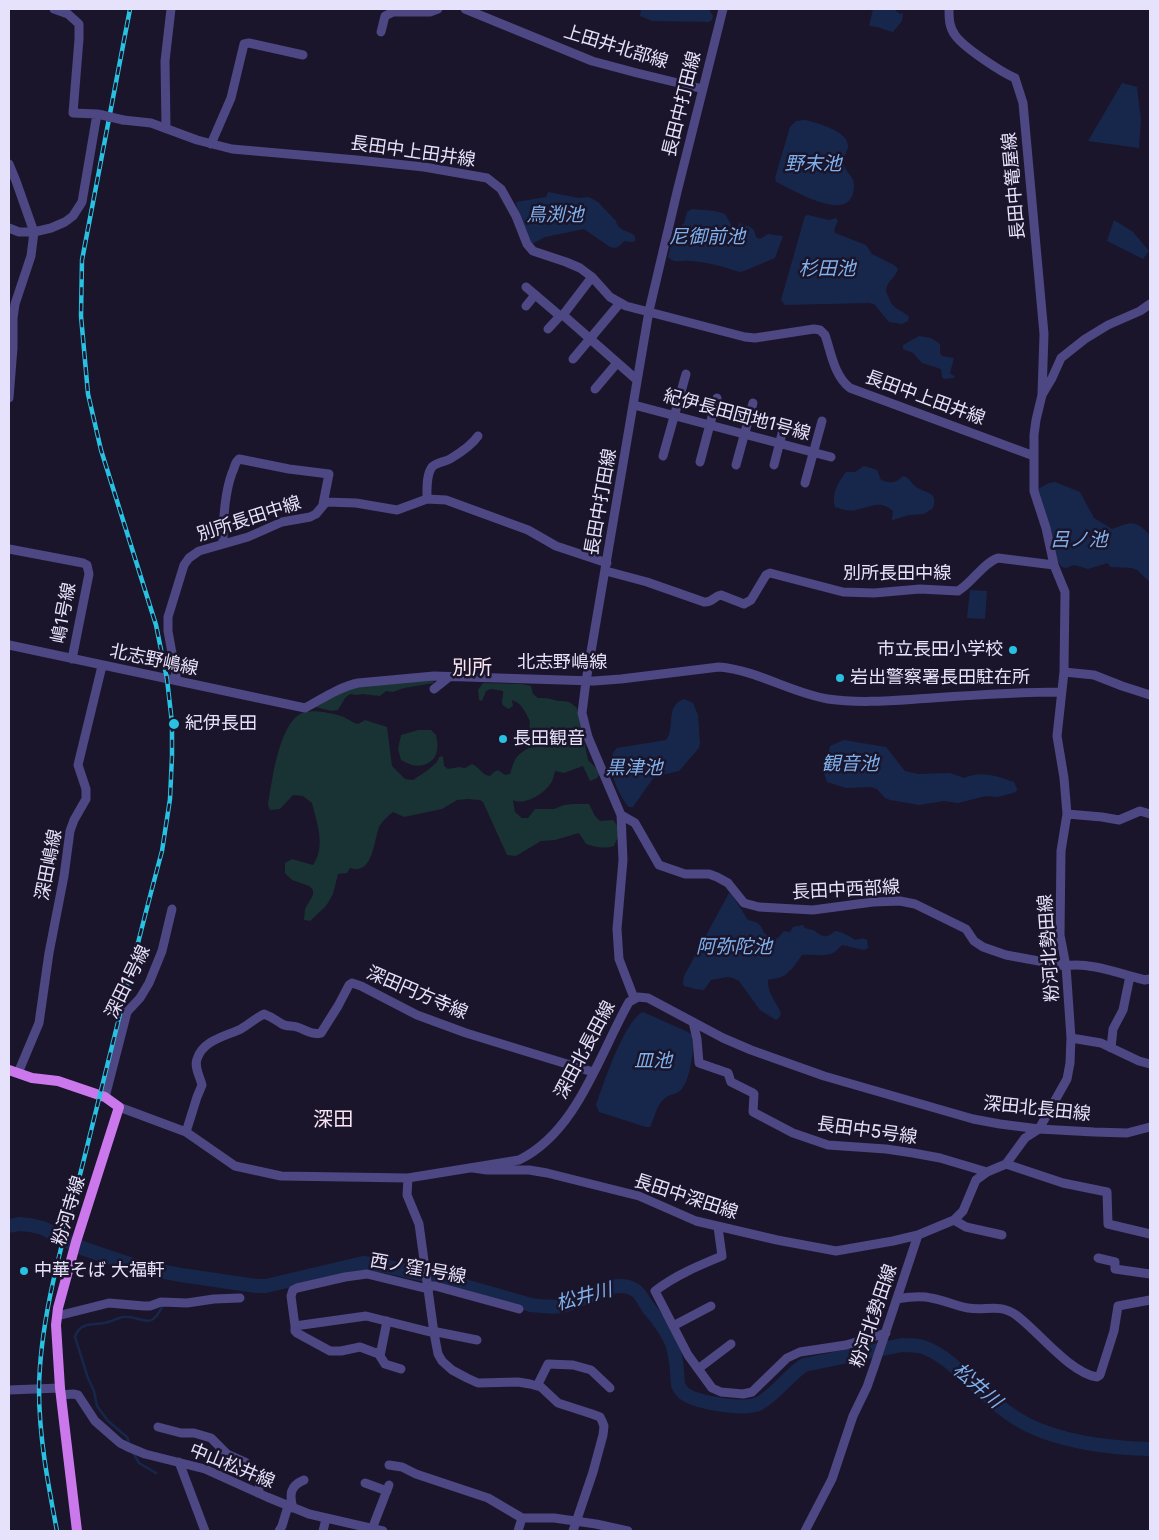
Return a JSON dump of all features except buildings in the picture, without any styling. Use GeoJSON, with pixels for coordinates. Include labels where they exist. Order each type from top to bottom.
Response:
{"type":"FeatureCollection","features":[{"type":"Feature","properties":{"kind":"main road"},"geometry":{"type":"LineString","coordinates":[[14,1072],[32,1078],[58,1081],[105,1097],[119,1107]]}},
{"type":"Feature","properties":{"kind":"main road","name":"粉河寺線"},"geometry":{"type":"LineString","coordinates":[[77,1531],[60,1391],[56,1325],[75,1246],[119,1107]]}},
{"type":"Feature","properties":{"kind":"street","name":"長田中上田井線"},"geometry":{"type":"LineString","coordinates":[[54,9],[68,14],[79,24],[74,114],[100,115],[151,123],[179,134],[232,149],[424,167],[487,178],[501,189],[516,216],[527,244],[533,252],[580,268],[592,277],[610,297],[620,303],[745,337],[755,338],[814,329],[820,330],[825,335],[838,374],[843,383],[850,388],[1034,456]]}},
{"type":"Feature","properties":{"kind":"street"},"geometry":{"type":"LineString","coordinates":[[166,128],[165,61],[171,9]]}},
{"type":"Feature","properties":{"kind":"street"},"geometry":{"type":"LineString","coordinates":[[380,32],[385,16],[393,12],[430,12],[438,9]]}},
{"type":"Feature","properties":{"kind":"street","name":"上田井北部線"},"geometry":{"type":"LineString","coordinates":[[465,9],[592,61],[703,88]]}},
{"type":"Feature","properties":{"kind":"street","name":"長田中打田線"},"geometry":{"type":"LineString","coordinates":[[634,998],[619,959],[616,929],[622,860],[621,815],[588,737],[582,713],[649,312],[723,9]]}},
{"type":"Feature","properties":{"kind":"street","name":"長田中篭屋線"},"geometry":{"type":"LineString","coordinates":[[949,9],[949,22],[955,35],[1005,74],[1015,78],[1024,103],[1044,334],[1042,395]]}},
{"type":"Feature","properties":{"kind":"street"},"geometry":{"type":"LineString","coordinates":[[211,144],[232,98],[244,44],[249,43],[303,55]]}},
{"type":"Feature","properties":{"kind":"street"},"geometry":{"type":"LineString","coordinates":[[9,228],[19,232],[34,232],[51,228],[73,216],[82,202],[100,115]]}},
{"type":"Feature","properties":{"kind":"street"},"geometry":{"type":"LineString","coordinates":[[9,164],[34,232],[31,256],[15,304],[11,336],[9,398]]}},
{"type":"Feature","properties":{"kind":"street"},"geometry":{"type":"LineString","coordinates":[[548,329],[561,316],[592,277]]}},
{"type":"Feature","properties":{"kind":"street"},"geometry":{"type":"LineString","coordinates":[[526,287],[590,338],[637,380]]}},
{"type":"Feature","properties":{"kind":"street"},"geometry":{"type":"LineString","coordinates":[[526,306],[535,295]]}},
{"type":"Feature","properties":{"kind":"street"},"geometry":{"type":"LineString","coordinates":[[573,359],[620,303]]}},
{"type":"Feature","properties":{"kind":"street","name":"粉河北勢田線"},"geometry":{"type":"LineString","coordinates":[[1006,1164],[1024,1138],[1039,1129],[1061,1093],[1067,1079],[1070,1063],[1071,1038],[1066,966],[1060,935],[1061,851],[1067,814],[1064,778],[1056,736],[1064,672],[1065,592],[1054,565],[1046,528],[1034,491],[1036,420],[1042,395],[1061,358],[1084,339],[1150,304]]}},
{"type":"Feature","properties":{"kind":"street"},"geometry":{"type":"LineString","coordinates":[[595,390],[617,363]]}},
{"type":"Feature","properties":{"kind":"street"},"geometry":{"type":"LineString","coordinates":[[664,456],[686,374]]}},
{"type":"Feature","properties":{"kind":"street"},"geometry":{"type":"LineString","coordinates":[[700,462],[717,398]]}},
{"type":"Feature","properties":{"kind":"street"},"geometry":{"type":"LineString","coordinates":[[736,465],[752,403]]}},
{"type":"Feature","properties":{"kind":"street","name":"紀伊長田団地1号線"},"geometry":{"type":"LineString","coordinates":[[634,405],[831,457]]}},
{"type":"Feature","properties":{"kind":"street"},"geometry":{"type":"LineString","coordinates":[[774,465],[785,422]]}},
{"type":"Feature","properties":{"kind":"street"},"geometry":{"type":"LineString","coordinates":[[805,483],[822,422]]}},
{"type":"Feature","properties":{"kind":"street"},"geometry":{"type":"LineString","coordinates":[[427,499],[430,470],[434,465],[450,460],[475,441],[478,436]]}},
{"type":"Feature","properties":{"kind":"street"},"geometry":{"type":"LineString","coordinates":[[223,544],[224,506],[230,478],[235,463],[239,459],[289,469],[327,473],[329,476],[323,504]]}},
{"type":"Feature","properties":{"kind":"street","name":"別所長田中線"},"geometry":{"type":"LineString","coordinates":[[177,681],[168,631],[168,617],[184,566],[189,558],[199,551],[248,537],[282,522],[310,517],[316,514],[323,504],[331,501],[397,510],[427,499],[446,500],[528,530],[556,546],[607,567],[704,602],[711,602],[721,595],[744,604],[751,600],[766,575],[770,573],[843,592],[874,593],[920,589],[958,591],[992,560],[998,558],[1054,565]]}},
{"type":"Feature","properties":{"kind":"street","name":"嶋1号線"},"geometry":{"type":"LineString","coordinates":[[9,549],[87,565],[89,574],[72,659]]}},
{"type":"Feature","properties":{"kind":"street","name":"北志野嶋線"},"geometry":{"type":"LineString","coordinates":[[9,645],[305,708],[330,694],[358,683],[434,676],[586,681],[621,679],[719,667],[746,672],[796,691],[828,699],[858,701],[899,700],[1006,692],[1062,692]]}},
{"type":"Feature","properties":{"kind":"street","name":"深田嶋線"},"geometry":{"type":"LineString","coordinates":[[14,1072],[40,1023],[49,953],[64,876],[70,831],[86,799],[86,789],[78,764],[102,666]]}},
{"type":"Feature","properties":{"kind":"street"},"geometry":{"type":"LineString","coordinates":[[1064,672],[1094,675],[1150,695]]}},
{"type":"Feature","properties":{"kind":"street"},"geometry":{"type":"LineString","coordinates":[[434,689],[449,677]]}},
{"type":"Feature","properties":{"kind":"street"},"geometry":{"type":"LineString","coordinates":[[1067,814],[1119,820],[1140,811],[1150,814]]}},
{"type":"Feature","properties":{"kind":"street","name":"長田中西部線"},"geometry":{"type":"LineString","coordinates":[[621,815],[635,823],[659,865],[685,874],[709,874],[718,877],[728,883],[744,903],[759,907],[813,910],[873,902],[900,901],[915,904],[966,929],[974,941],[983,947],[1006,955],[1066,966],[1094,967],[1145,980],[1150,979]]}},
{"type":"Feature","properties":{"kind":"street","name":"深田1号線"},"geometry":{"type":"LineString","coordinates":[[105,1097],[128,1012],[140,998],[149,983],[162,951],[172,909]]}},
{"type":"Feature","properties":{"kind":"street"},"geometry":{"type":"LineString","coordinates":[[1111,1048],[1113,1030],[1123,1010],[1130,976]]}},
{"type":"Feature","properties":{"kind":"street","name":"深田円方寺線"},"geometry":{"type":"LineString","coordinates":[[186,1132],[202,1085],[196,1066],[197,1058],[214,1039],[241,1028],[264,1014],[273,1017],[287,1026],[297,1027],[314,1034],[321,1033],[352,983],[417,1015],[466,1033],[593,1072]]}},
{"type":"Feature","properties":{"kind":"street","name":"深田北長田線"},"geometry":{"type":"LineString","coordinates":[[119,1107],[186,1132],[235,1166],[281,1176],[408,1178],[519,1160],[528,1156],[562,1126],[580,1097],[629,1002],[638,996],[648,998],[751,1050],[832,1079],[973,1119],[1039,1129],[1127,1133],[1150,1128]]}},
{"type":"Feature","properties":{"kind":"street","name":"長田中5号線"},"geometry":{"type":"LineString","coordinates":[[693,1022],[699,1062],[728,1073],[731,1082],[753,1093],[753,1112],[778,1126],[793,1133],[828,1144],[904,1151],[940,1158],[987,1172]]}},
{"type":"Feature","properties":{"kind":"street"},"geometry":{"type":"LineString","coordinates":[[1071,1038],[1101,1043],[1139,1061],[1150,1064]]}},
{"type":"Feature","properties":{"kind":"street"},"geometry":{"type":"LineString","coordinates":[[918,1235],[954,1220],[963,1211],[976,1180],[987,1172],[1006,1164],[1063,1183],[1107,1192],[1108,1224],[1150,1234]]}},
{"type":"Feature","properties":{"kind":"street","name":"長田中深田線"},"geometry":{"type":"LineString","coordinates":[[473,1168],[529,1170],[547,1173],[639,1196],[696,1221],[718,1227],[836,1251],[918,1235]]}},
{"type":"Feature","properties":{"kind":"street"},"geometry":{"type":"LineString","coordinates":[[408,1178],[407,1195],[418,1224],[434,1333],[438,1354],[442,1361],[452,1370],[478,1383],[518,1382],[541,1387],[558,1402],[600,1417],[602,1421],[603,1435],[573,1531]]}},
{"type":"Feature","properties":{"kind":"street"},"geometry":{"type":"LineString","coordinates":[[954,1220],[966,1227],[1002,1235]]}},
{"type":"Feature","properties":{"kind":"street"},"geometry":{"type":"LineString","coordinates":[[718,1227],[722,1256],[669,1280],[655,1291],[688,1355],[712,1388],[721,1392],[743,1394],[752,1392],[787,1358],[800,1352],[846,1345],[885,1336]]}},
{"type":"Feature","properties":{"kind":"street","name":"粉河北勢田線"},"geometry":{"type":"LineString","coordinates":[[805,1531],[832,1479],[852,1416],[867,1387],[885,1336],[918,1235]]}},
{"type":"Feature","properties":{"kind":"street"},"geometry":{"type":"LineString","coordinates":[[1098,1258],[1116,1262],[1115,1269],[1150,1274]]}},
{"type":"Feature","properties":{"kind":"street","name":"西ノ窪1号線"},"geometry":{"type":"LineString","coordinates":[[295,1326],[291,1296],[293,1290],[345,1277],[366,1274],[435,1286],[519,1309]]}},
{"type":"Feature","properties":{"kind":"street"},"geometry":{"type":"LineString","coordinates":[[897,1299],[923,1296],[968,1308],[1006,1309],[1024,1322],[1053,1350],[1082,1371],[1097,1377],[1100,1375],[1114,1330],[1118,1306],[1150,1300]]}},
{"type":"Feature","properties":{"kind":"street"},"geometry":{"type":"LineString","coordinates":[[57,1316],[109,1303],[150,1306],[164,1302],[187,1303],[240,1298]]}},
{"type":"Feature","properties":{"kind":"street"},"geometry":{"type":"LineString","coordinates":[[673,1326],[711,1306]]}},
{"type":"Feature","properties":{"kind":"street"},"geometry":{"type":"LineString","coordinates":[[381,1351],[376,1353],[360,1347],[341,1351],[330,1350],[297,1333],[295,1326],[366,1316],[434,1333],[477,1340]]}},
{"type":"Feature","properties":{"kind":"street"},"geometry":{"type":"LineString","coordinates":[[387,1321],[380,1356],[385,1364],[401,1369]]}},
{"type":"Feature","properties":{"kind":"street"},"geometry":{"type":"LineString","coordinates":[[698,1369],[731,1344]]}},
{"type":"Feature","properties":{"kind":"street"},"geometry":{"type":"LineString","coordinates":[[537,1386],[548,1364],[574,1365],[590,1370],[610,1388]]}},
{"type":"Feature","properties":{"kind":"street","name":"中山松井線"},"geometry":{"type":"LineString","coordinates":[[9,1390],[60,1391],[78,1395],[95,1421],[120,1443],[131,1448],[145,1454],[205,1469],[291,1507],[352,1528],[382,1531]]}},
{"type":"Feature","properties":{"kind":"street"},"geometry":{"type":"LineString","coordinates":[[158,1427],[211,1438],[227,1454],[245,1462],[260,1477],[258,1493]]}},
{"type":"Feature","properties":{"kind":"street"},"geometry":{"type":"LineString","coordinates":[[179,1462],[205,1531]]}},
{"type":"Feature","properties":{"kind":"street"},"geometry":{"type":"LineString","coordinates":[[389,1465],[402,1467],[416,1474],[488,1498],[522,1518],[554,1518],[628,1531]]}},
{"type":"Feature","properties":{"kind":"street"},"geometry":{"type":"LineString","coordinates":[[279,1531],[291,1507],[291,1492],[297,1483],[304,1480]]}},
{"type":"Feature","properties":{"kind":"street"},"geometry":{"type":"LineString","coordinates":[[364,1483],[388,1488],[372,1529]]}},
{"type":"Feature","properties":{"kind":"street"},"geometry":{"type":"LineString","coordinates":[[518,1531],[522,1518]]}},
{"type":"Feature","properties":{"kind":"street"},"geometry":{"type":"LineString","coordinates":[[322,1531],[326,1519]]}},
{"type":"Feature","properties":{"kind":"green space"},"geometry":{"type":"Polygon","coordinates":[[[430,680],[434,683],[404,688],[393,692],[386,691],[380,696],[350,694],[345,698],[338,710],[332,711],[315,707],[325,700],[357,686],[430,680]]]}},
{"type":"Feature","properties":{"kind":"green space"},"geometry":{"type":"Polygon","coordinates":[[[483,683],[531,686],[533,694],[538,698],[568,702],[577,708],[588,760],[597,769],[599,775],[590,781],[583,766],[564,773],[555,771],[551,783],[540,794],[529,800],[513,800],[515,812],[522,818],[528,818],[535,809],[554,809],[564,805],[589,804],[600,821],[613,820],[618,827],[619,833],[614,846],[600,847],[586,844],[579,833],[555,840],[541,841],[516,856],[507,855],[483,802],[480,800],[457,800],[442,809],[404,817],[393,812],[379,827],[374,848],[364,867],[358,869],[350,868],[347,873],[338,874],[333,894],[326,906],[310,921],[304,920],[305,909],[313,895],[313,890],[309,886],[292,880],[285,873],[285,863],[292,859],[313,865],[317,858],[320,843],[312,803],[303,796],[293,795],[280,809],[270,810],[268,805],[278,752],[289,725],[297,716],[314,711],[341,716],[358,724],[365,720],[387,727],[392,766],[405,779],[413,780],[428,770],[437,762],[439,757],[443,756],[444,766],[448,769],[465,768],[472,764],[490,776],[498,770],[505,775],[510,774],[516,759],[529,748],[531,741],[530,721],[523,708],[515,701],[512,700],[513,706],[509,709],[503,705],[503,691],[491,689],[486,691],[482,701],[479,700],[478,690],[483,683]]]}},
{"type":"Feature","properties":{"kind":"green space"},"geometry":{"type":"Polygon","coordinates":[[[418,730],[431,730],[436,735],[437,751],[431,761],[424,765],[416,766],[401,760],[398,749],[401,735],[418,730]]]}},
{"type":"Feature","properties":{"kind":"water"},"geometry":{"type":"Polygon","coordinates":[[[641,9],[709,9],[713,16],[709,22],[652,21],[640,16],[641,9]]]}},
{"type":"Feature","properties":{"kind":"water"},"geometry":{"type":"Polygon","coordinates":[[[873,9],[896,9],[900,14],[903,13],[902,21],[893,32],[869,26],[873,9]]]}},
{"type":"Feature","properties":{"kind":"water"},"geometry":{"type":"Polygon","coordinates":[[[1122,83],[1137,87],[1141,120],[1139,148],[1088,141],[1122,83]]]}},
{"type":"Feature","properties":{"kind":"water","name":"野末池"},"geometry":{"type":"Polygon","coordinates":[[[805,120],[838,132],[847,141],[848,147],[844,162],[854,185],[851,198],[844,204],[822,203],[776,182],[775,178],[790,127],[796,121],[805,120]]]}},
{"type":"Feature","properties":{"kind":"water","name":"鳥渕池"},"geometry":{"type":"Polygon","coordinates":[[[548,192],[579,198],[589,197],[598,202],[621,229],[635,236],[635,241],[624,241],[621,245],[614,248],[584,229],[545,237],[532,244],[530,243],[516,202],[546,197],[548,192]]]}},
{"type":"Feature","properties":{"kind":"water","name":"尼御前池"},"geometry":{"type":"Polygon","coordinates":[[[692,209],[725,214],[732,226],[737,227],[740,223],[750,227],[754,230],[756,237],[760,239],[768,234],[783,236],[775,258],[740,272],[709,264],[671,259],[668,257],[675,230],[684,223],[687,212],[692,209]]]}},
{"type":"Feature","properties":{"kind":"water","name":"杉田池"},"geometry":{"type":"Polygon","coordinates":[[[805,216],[829,220],[836,218],[838,221],[834,230],[835,233],[866,245],[872,254],[898,269],[888,284],[886,291],[893,305],[909,317],[908,321],[902,324],[889,322],[874,304],[869,303],[785,305],[781,300],[805,216]]]}},
{"type":"Feature","properties":{"kind":"water"},"geometry":{"type":"Polygon","coordinates":[[[1114,220],[1133,232],[1149,251],[1143,259],[1107,241],[1114,220]]]}},
{"type":"Feature","properties":{"kind":"water"},"geometry":{"type":"Polygon","coordinates":[[[919,336],[931,338],[940,344],[942,356],[954,358],[950,373],[954,378],[944,379],[941,369],[922,363],[913,353],[903,349],[903,345],[919,336]]]}},
{"type":"Feature","properties":{"kind":"water"},"geometry":{"type":"Polygon","coordinates":[[[864,466],[877,470],[881,480],[893,482],[903,476],[907,478],[913,485],[932,495],[934,498],[933,508],[924,514],[909,515],[892,520],[893,511],[881,505],[856,510],[844,510],[835,507],[835,493],[843,476],[846,472],[855,472],[864,466]]]}},
{"type":"Feature","properties":{"kind":"water","name":"呂ノ池"},"geometry":{"type":"Polygon","coordinates":[[[1055,482],[1080,492],[1094,518],[1112,529],[1132,523],[1140,526],[1150,535],[1150,582],[1137,570],[1110,567],[1108,563],[1088,569],[1074,565],[1066,568],[1062,567],[1056,560],[1038,489],[1055,482]]]}},
{"type":"Feature","properties":{"kind":"water"},"geometry":{"type":"Polygon","coordinates":[[[970,590],[987,591],[985,619],[967,618],[970,590]]]}},
{"type":"Feature","properties":{"kind":"water","name":"黒津池"},"geometry":{"type":"Polygon","coordinates":[[[684,699],[693,703],[698,715],[699,748],[679,771],[654,777],[633,807],[629,807],[621,795],[614,778],[611,761],[613,754],[617,748],[666,740],[669,735],[674,707],[684,699]]]}},
{"type":"Feature","properties":{"kind":"water","name":"観音池"},"geometry":{"type":"Polygon","coordinates":[[[844,740],[886,747],[905,771],[918,774],[950,773],[964,778],[983,774],[1014,782],[1017,789],[1016,792],[998,797],[986,796],[958,803],[944,801],[919,805],[890,800],[885,798],[877,789],[871,787],[846,788],[827,782],[824,773],[830,746],[844,740]]]}},
{"type":"Feature","properties":{"kind":"water","name":"阿弥陀池"},"geometry":{"type":"Polygon","coordinates":[[[729,893],[748,920],[759,924],[764,933],[774,939],[778,938],[784,931],[790,932],[793,927],[803,925],[805,928],[824,936],[835,931],[855,940],[865,939],[867,940],[868,948],[864,950],[842,945],[836,951],[828,954],[802,955],[794,967],[786,974],[780,978],[768,980],[771,994],[781,1013],[776,1020],[760,1010],[739,981],[733,978],[711,980],[704,990],[684,986],[684,976],[729,893]]]}},
{"type":"Feature","properties":{"kind":"water","name":"皿池"},"geometry":{"type":"Polygon","coordinates":[[[643,1012],[688,1032],[692,1035],[693,1041],[691,1064],[684,1086],[679,1092],[666,1097],[661,1102],[650,1127],[599,1112],[596,1105],[622,1039],[636,1017],[643,1012]]]}},
{"type":"Feature","properties":{"kind":"waterway","name":"松井川"},"geometry":{"type":"LineString","coordinates":[[9,1226],[19,1224],[43,1228],[79,1247],[138,1267],[256,1286],[266,1286],[363,1263],[433,1277],[531,1305],[562,1306],[608,1288],[627,1287],[640,1294],[668,1335],[673,1346],[680,1389],[685,1394],[700,1400],[722,1405],[754,1405],[766,1399],[804,1365],[902,1345],[915,1346],[933,1351],[957,1368],[1003,1409],[1028,1425],[1072,1440],[1119,1447],[1150,1449]]}},
{"type":"Feature","properties":{"kind":"waterway"},"geometry":{"type":"LineString","coordinates":[[130,1446],[127,1437],[108,1421],[97,1406],[94,1391],[75,1337],[77,1332],[83,1327],[123,1317],[150,1321],[163,1305]]}},
{"type":"Feature","properties":{"kind":"waterway"},"geometry":{"type":"LineString","coordinates":[[132,1451],[139,1463],[156,1473]]}},
{"type":"Feature","properties":{"kind":"railway"},"geometry":{"type":"LineString","coordinates":[[57,1531],[42,1443],[39,1389],[44,1332],[61,1246],[162,851],[170,799],[172,723],[167,679],[156,625],[101,450],[88,394],[81,316],[82,260],[130,9]]}},
{"type":"Feature","properties":{"kind":"place","name":"市立長田小学校"},"geometry":{"type":"Point","coordinates":[1013,650]}},
{"type":"Feature","properties":{"kind":"place","name":"岩出警察署長田駐在所"},"geometry":{"type":"Point","coordinates":[840,678]}},
{"type":"Feature","properties":{"kind":"place","name":"紀伊長田"},"geometry":{"type":"Point","coordinates":[174,724]}},
{"type":"Feature","properties":{"kind":"place","name":"長田観音"},"geometry":{"type":"Point","coordinates":[503,739]}},
{"type":"Feature","properties":{"kind":"place","name":"中華そば 大福軒"},"geometry":{"type":"Point","coordinates":[24,1271]}},
{"type":"Feature","properties":{"kind":"district","name":"別所"},"geometry":{"type":"Point","coordinates":[472,668]}},
{"type":"Feature","properties":{"kind":"district","name":"深田"},"geometry":{"type":"Point","coordinates":[333,1120]}}]}
